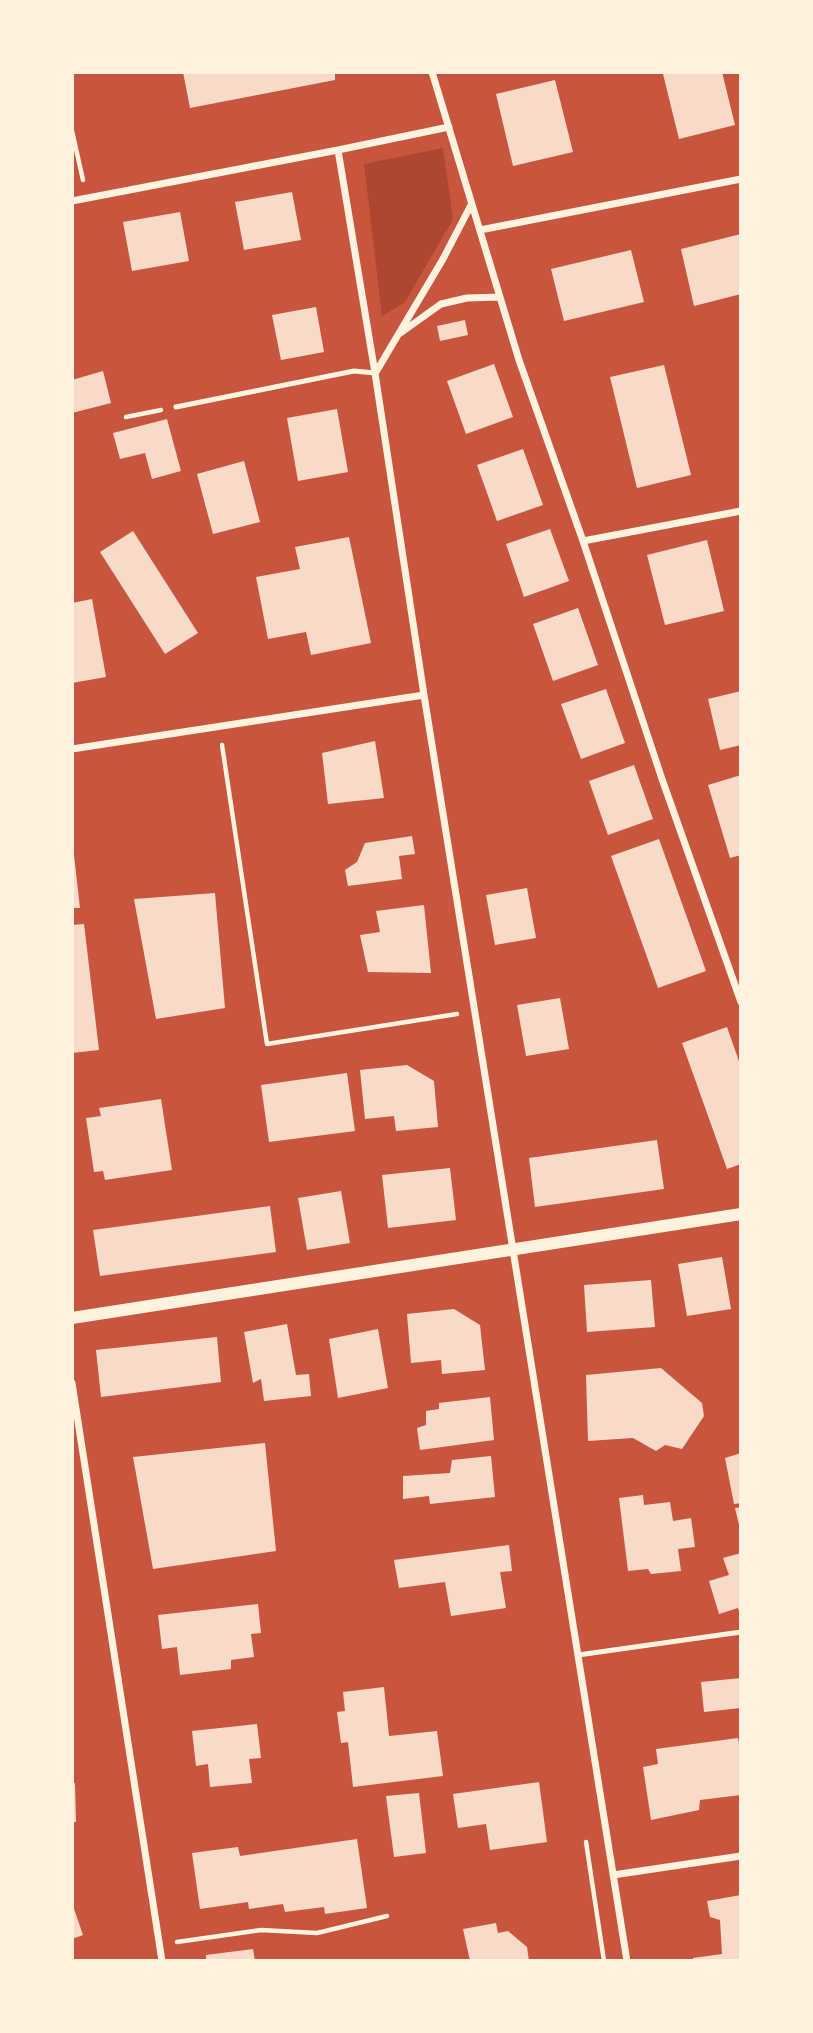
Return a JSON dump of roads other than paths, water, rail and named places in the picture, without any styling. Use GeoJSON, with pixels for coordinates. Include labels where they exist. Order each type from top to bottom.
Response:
{"type":"FeatureCollection","features":[{"type":"Feature","properties":{"kind":"street"},"geometry":{"type":"LineString","coordinates":[[432,72],[519,360],[741,1002]]}},
{"type":"Feature","properties":{"kind":"street"},"geometry":{"type":"LineString","coordinates":[[72,201],[449,127]]}},
{"type":"Feature","properties":{"kind":"street"},"geometry":{"type":"LineString","coordinates":[[338,150],[627,1961]]}},
{"type":"Feature","properties":{"kind":"street"},"geometry":{"type":"LineString","coordinates":[[480,230],[741,178]]}},
{"type":"Feature","properties":{"kind":"street"},"geometry":{"type":"LineString","coordinates":[[375,373],[443,259],[471,205]]}},
{"type":"Feature","properties":{"kind":"street"},"geometry":{"type":"LineString","coordinates":[[396,337],[440,304],[467,298],[500,298]]}},
{"type":"Feature","properties":{"kind":"street"},"geometry":{"type":"LineString","coordinates":[[583,541],[741,511]]}},
{"type":"Feature","properties":{"kind":"street"},"geometry":{"type":"LineString","coordinates":[[72,749],[424,695]]}},
{"type":"Feature","properties":{"kind":"street"},"geometry":{"type":"LineString","coordinates":[[72,1318],[741,1214]]}},
{"type":"Feature","properties":{"kind":"street"},"geometry":{"type":"LineString","coordinates":[[72,1383],[162,1961]]}},
{"type":"Feature","properties":{"kind":"street"},"geometry":{"type":"LineString","coordinates":[[613,1875],[741,1856]]}},
{"type":"Feature","properties":{"kind":"lane"},"geometry":{"type":"LineString","coordinates":[[176,407],[354,371],[375,373]]}},
{"type":"Feature","properties":{"kind":"lane"},"geometry":{"type":"LineString","coordinates":[[578,1655],[741,1632]]}}]}
